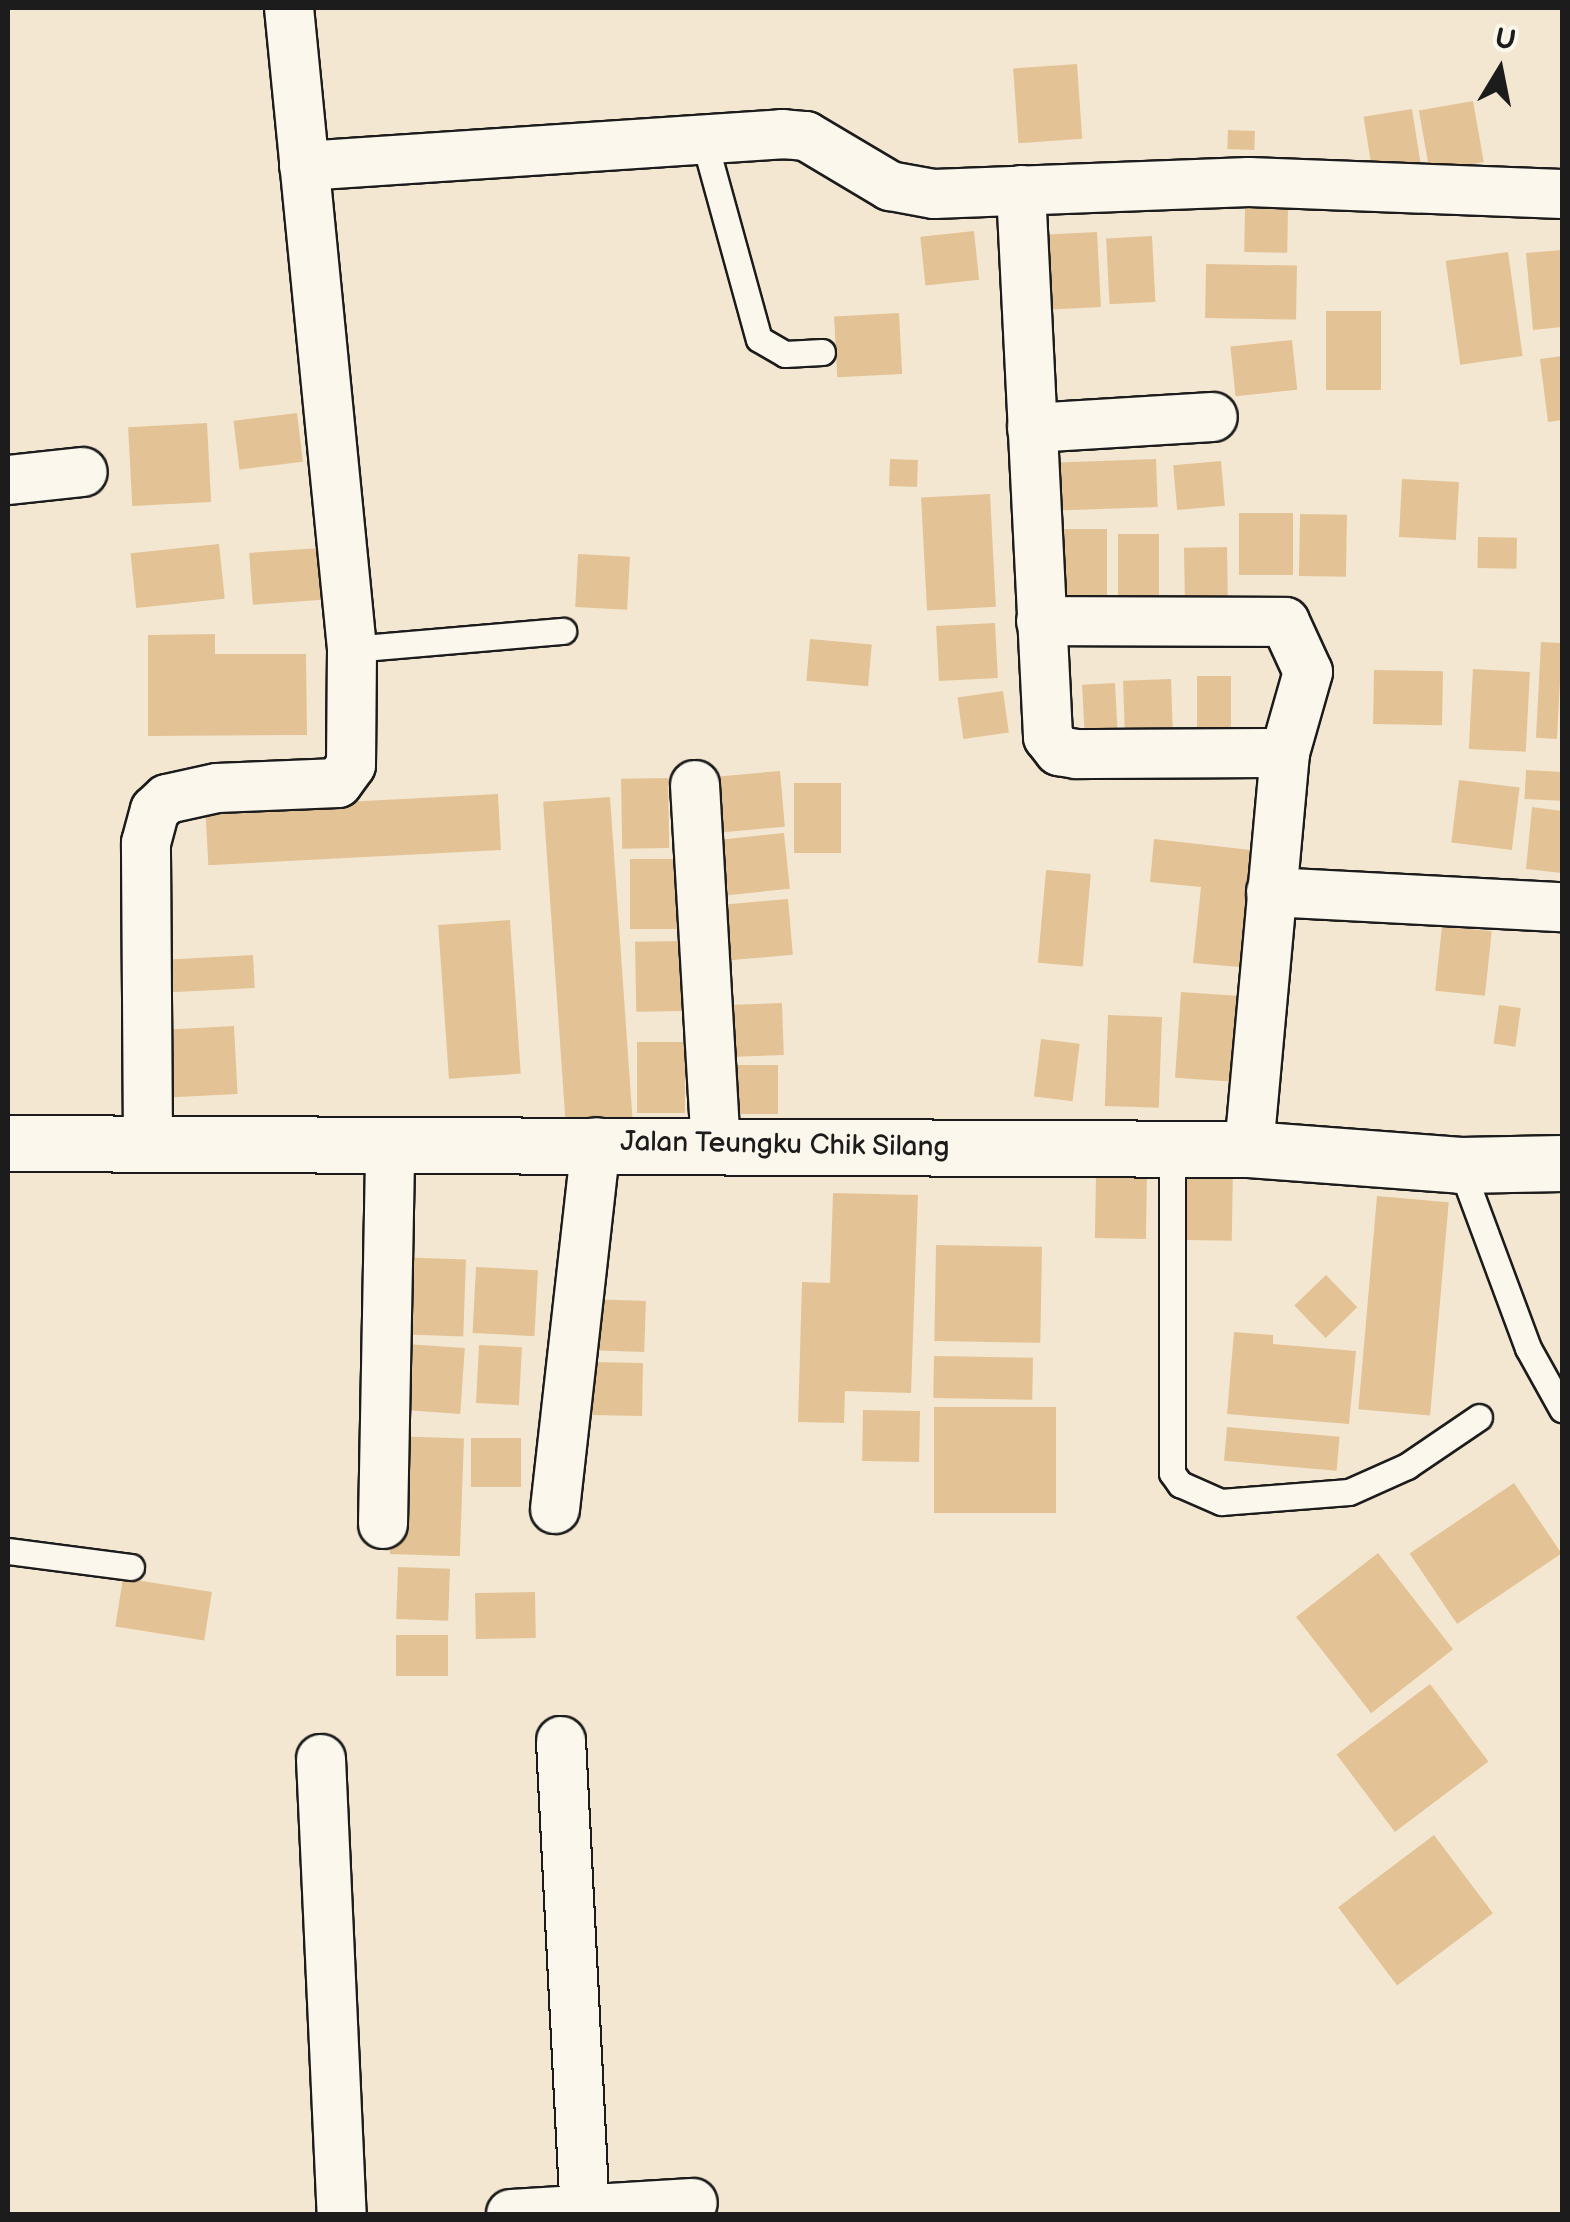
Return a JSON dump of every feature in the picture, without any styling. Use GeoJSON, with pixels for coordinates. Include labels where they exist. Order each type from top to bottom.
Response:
{"type":"FeatureCollection","features":[{"type":"Feature","properties":{"kind":"street"},"geometry":{"type":"LineString","coordinates":[[148,1140],[146,842],[156,810],[166,799],[217,788],[338,782],[351,765],[352,649],[289,8]]}},
{"type":"Feature","properties":{"kind":"street"},"geometry":{"type":"LineString","coordinates":[[304,166],[806,136],[890,186],[934,194],[1249,182],[1562,194]]}},
{"type":"Feature","properties":{"kind":"street"},"geometry":{"type":"LineString","coordinates":[[1021,190],[1045,718],[1059,750],[1285,752]]}},
{"type":"Feature","properties":{"kind":"street"},"geometry":{"type":"LineString","coordinates":[[1032,428],[1213,417]]}},
{"type":"Feature","properties":{"kind":"street"},"geometry":{"type":"LineString","coordinates":[[8,480],[83,472]]}},
{"type":"Feature","properties":{"kind":"street"},"geometry":{"type":"LineString","coordinates":[[1041,621],[1285,622],[1308,672],[1285,752],[1249,1149]]}},
{"type":"Feature","properties":{"kind":"street"},"geometry":{"type":"LineString","coordinates":[[695,785],[716,1144]]}},
{"type":"Feature","properties":{"kind":"street"},"geometry":{"type":"LineString","coordinates":[[1271,892],[1562,907]]}},
{"type":"Feature","properties":{"kind":"street"},"geometry":{"type":"LineString","coordinates":[[555,1508],[596,1142]]}},
{"type":"Feature","properties":{"kind":"street","name":"Jalan Teungku Chik Silang"},"geometry":{"type":"LineString","coordinates":[[8,1143],[596,1142],[1172,1153],[1249,1149],[1460,1165],[1562,1163]]}},
{"type":"Feature","properties":{"kind":"street"},"geometry":{"type":"LineString","coordinates":[[382,1524],[390,1143]]}},
{"type":"Feature","properties":{"kind":"street"},"geometry":{"type":"LineString","coordinates":[[560,1740],[585,2210]]}},
{"type":"Feature","properties":{"kind":"street"},"geometry":{"type":"LineString","coordinates":[[321,1759],[342,2214]]}},
{"type":"Feature","properties":{"kind":"street"},"geometry":{"type":"LineString","coordinates":[[511,2214],[693,2202]]}},
{"type":"Feature","properties":{"kind":"lane"},"geometry":{"type":"LineString","coordinates":[[704,140],[758,338],[785,354],[822,352]]}},
{"type":"Feature","properties":{"kind":"lane"},"geometry":{"type":"LineString","coordinates":[[352,649],[563,630]]}},
{"type":"Feature","properties":{"kind":"lane"},"geometry":{"type":"LineString","coordinates":[[1172,1153],[1172,1473],[1180,1484],[1221,1502],[1349,1492],[1407,1466],[1479,1417]]}},
{"type":"Feature","properties":{"kind":"lane"},"geometry":{"type":"LineString","coordinates":[[1460,1165],[1528,1348],[1562,1409]]}},
{"type":"Feature","properties":{"kind":"lane"},"geometry":{"type":"LineString","coordinates":[[8,1551],[130,1567]]}},
{"type":"Feature","properties":{"kind":"building"},"geometry":{"type":"Polygon","coordinates":[[[1077,64],[1082,139],[1018,143],[1013,68],[1077,64]]]}},
{"type":"Feature","properties":{"kind":"building"},"geometry":{"type":"Polygon","coordinates":[[[1473,101],[1484,162],[1430,172],[1419,111],[1473,101]]]}},
{"type":"Feature","properties":{"kind":"building"},"geometry":{"type":"Polygon","coordinates":[[[1412,109],[1422,175],[1374,183],[1364,117],[1412,109]]]}},
{"type":"Feature","properties":{"kind":"building"},"geometry":{"type":"Polygon","coordinates":[[[1228,130],[1255,131],[1254,150],[1227,149],[1228,130]]]}},
{"type":"Feature","properties":{"kind":"building"},"geometry":{"type":"Polygon","coordinates":[[[1245,208],[1288,209],[1287,253],[1244,252],[1245,208]]]}},
{"type":"Feature","properties":{"kind":"building"},"geometry":{"type":"Polygon","coordinates":[[[974,231],[979,280],[925,285],[920,237],[974,231]]]}},
{"type":"Feature","properties":{"kind":"building"},"geometry":{"type":"Polygon","coordinates":[[[1097,232],[1101,307],[1042,310],[1038,235],[1097,232]]]}},
{"type":"Feature","properties":{"kind":"building"},"geometry":{"type":"Polygon","coordinates":[[[1152,236],[1155,302],[1110,304],[1106,238],[1152,236]]]}},
{"type":"Feature","properties":{"kind":"building"},"geometry":{"type":"Polygon","coordinates":[[[1562,250],[1562,327],[1533,330],[1526,253],[1562,250]]]}},
{"type":"Feature","properties":{"kind":"building"},"geometry":{"type":"Polygon","coordinates":[[[1508,252],[1523,356],[1460,365],[1446,261],[1508,252]]]}},
{"type":"Feature","properties":{"kind":"building"},"geometry":{"type":"Polygon","coordinates":[[[1206,264],[1297,266],[1296,320],[1205,318],[1206,264]]]}},
{"type":"Feature","properties":{"kind":"building"},"geometry":{"type":"Polygon","coordinates":[[[1326,311],[1381,311],[1381,390],[1326,390],[1326,311]]]}},
{"type":"Feature","properties":{"kind":"building"},"geometry":{"type":"Polygon","coordinates":[[[899,313],[902,374],[837,377],[834,316],[899,313]]]}},
{"type":"Feature","properties":{"kind":"building"},"geometry":{"type":"Polygon","coordinates":[[[1292,340],[1297,390],[1236,396],[1230,346],[1292,340]]]}},
{"type":"Feature","properties":{"kind":"building"},"geometry":{"type":"Polygon","coordinates":[[[1562,356],[1562,420],[1548,422],[1540,359],[1562,356]]]}},
{"type":"Feature","properties":{"kind":"building"},"geometry":{"type":"Polygon","coordinates":[[[297,413],[303,462],[239,469],[233,421],[297,413]]]}},
{"type":"Feature","properties":{"kind":"building"},"geometry":{"type":"Polygon","coordinates":[[[207,423],[211,502],[132,506],[128,427],[207,423]]]}},
{"type":"Feature","properties":{"kind":"building"},"geometry":{"type":"Polygon","coordinates":[[[890,459],[918,460],[917,487],[889,486],[890,459]]]}},
{"type":"Feature","properties":{"kind":"building"},"geometry":{"type":"Polygon","coordinates":[[[1156,459],[1158,507],[1053,511],[1051,463],[1156,459]]]}},
{"type":"Feature","properties":{"kind":"building"},"geometry":{"type":"Polygon","coordinates":[[[1221,461],[1225,506],[1177,510],[1173,465],[1221,461]]]}},
{"type":"Feature","properties":{"kind":"building"},"geometry":{"type":"Polygon","coordinates":[[[1402,479],[1459,482],[1456,540],[1399,537],[1402,479]]]}},
{"type":"Feature","properties":{"kind":"building"},"geometry":{"type":"Polygon","coordinates":[[[990,494],[996,607],[927,610],[921,498],[990,494]]]}},
{"type":"Feature","properties":{"kind":"building"},"geometry":{"type":"Polygon","coordinates":[[[1239,513],[1293,513],[1293,575],[1239,575],[1239,513]]]}},
{"type":"Feature","properties":{"kind":"building"},"geometry":{"type":"Polygon","coordinates":[[[1300,514],[1347,515],[1346,577],[1299,576],[1300,514]]]}},
{"type":"Feature","properties":{"kind":"building"},"geometry":{"type":"Polygon","coordinates":[[[1057,529],[1107,529],[1107,611],[1057,611],[1057,529]]]}},
{"type":"Feature","properties":{"kind":"building"},"geometry":{"type":"Polygon","coordinates":[[[1118,534],[1159,534],[1159,597],[1118,597],[1118,534]]]}},
{"type":"Feature","properties":{"kind":"building"},"geometry":{"type":"Polygon","coordinates":[[[1478,537],[1517,538],[1516,569],[1477,568],[1478,537]]]}},
{"type":"Feature","properties":{"kind":"building"},"geometry":{"type":"Polygon","coordinates":[[[219,544],[225,599],[136,608],[130,553],[219,544]]]}},
{"type":"Feature","properties":{"kind":"building"},"geometry":{"type":"Polygon","coordinates":[[[1227,547],[1228,605],[1185,606],[1184,548],[1227,547]]]}},
{"type":"Feature","properties":{"kind":"building"},"geometry":{"type":"Polygon","coordinates":[[[319,548],[323,600],[253,605],[249,553],[319,548]]]}},
{"type":"Feature","properties":{"kind":"building"},"geometry":{"type":"Polygon","coordinates":[[[578,554],[630,557],[627,610],[575,607],[578,554]]]}},
{"type":"Feature","properties":{"kind":"building"},"geometry":{"type":"Polygon","coordinates":[[[995,623],[998,678],[939,681],[936,626],[995,623]]]}},
{"type":"Feature","properties":{"kind":"building"},"geometry":{"type":"Polygon","coordinates":[[[215,634],[215,654],[306,654],[307,735],[148,736],[148,635],[215,634]]]}},
{"type":"Feature","properties":{"kind":"building"},"geometry":{"type":"Polygon","coordinates":[[[810,639],[872,644],[868,686],[806,681],[810,639]]]}},
{"type":"Feature","properties":{"kind":"building"},"geometry":{"type":"Polygon","coordinates":[[[1541,642],[1562,643],[1557,739],[1536,738],[1541,642]]]}},
{"type":"Feature","properties":{"kind":"building"},"geometry":{"type":"Polygon","coordinates":[[[1473,669],[1530,672],[1526,752],[1469,749],[1473,669]]]}},
{"type":"Feature","properties":{"kind":"building"},"geometry":{"type":"Polygon","coordinates":[[[1374,670],[1443,671],[1442,725],[1373,724],[1374,670]]]}},
{"type":"Feature","properties":{"kind":"building"},"geometry":{"type":"Polygon","coordinates":[[[1197,676],[1231,676],[1231,730],[1197,730],[1197,676]]]}},
{"type":"Feature","properties":{"kind":"building"},"geometry":{"type":"Polygon","coordinates":[[[1171,679],[1173,744],[1125,746],[1123,681],[1171,679]]]}},
{"type":"Feature","properties":{"kind":"building"},"geometry":{"type":"Polygon","coordinates":[[[1115,683],[1118,738],[1085,740],[1082,685],[1115,683]]]}},
{"type":"Feature","properties":{"kind":"building"},"geometry":{"type":"Polygon","coordinates":[[[1003,691],[1009,733],[963,739],[957,697],[1003,691]]]}},
{"type":"Feature","properties":{"kind":"building"},"geometry":{"type":"Polygon","coordinates":[[[1526,770],[1562,772],[1560,801],[1524,799],[1526,770]]]}},
{"type":"Feature","properties":{"kind":"building"},"geometry":{"type":"Polygon","coordinates":[[[780,771],[785,827],[723,832],[718,776],[780,771]]]}},
{"type":"Feature","properties":{"kind":"building"},"geometry":{"type":"Polygon","coordinates":[[[668,778],[669,848],[622,849],[621,779],[668,778]]]}},
{"type":"Feature","properties":{"kind":"building"},"geometry":{"type":"Polygon","coordinates":[[[1459,780],[1520,787],[1512,850],[1451,843],[1459,780]]]}},
{"type":"Feature","properties":{"kind":"building"},"geometry":{"type":"Polygon","coordinates":[[[794,783],[841,783],[841,853],[794,853],[794,783]]]}},
{"type":"Feature","properties":{"kind":"building"},"geometry":{"type":"Polygon","coordinates":[[[498,794],[501,850],[208,865],[205,809],[498,794]]]}},
{"type":"Feature","properties":{"kind":"building"},"geometry":{"type":"Polygon","coordinates":[[[610,797],[633,1119],[566,1124],[543,802],[610,797]]]}},
{"type":"Feature","properties":{"kind":"building"},"geometry":{"type":"Polygon","coordinates":[[[1532,807],[1562,811],[1562,873],[1526,869],[1532,807]]]}},
{"type":"Feature","properties":{"kind":"building"},"geometry":{"type":"Polygon","coordinates":[[[784,833],[790,889],[728,895],[722,839],[784,833]]]}},
{"type":"Feature","properties":{"kind":"building"},"geometry":{"type":"Polygon","coordinates":[[[1154,839],[1251,850],[1240,967],[1193,963],[1201,887],[1150,882],[1154,839]]]}},
{"type":"Feature","properties":{"kind":"building"},"geometry":{"type":"Polygon","coordinates":[[[630,859],[678,859],[678,929],[630,929],[630,859]]]}},
{"type":"Feature","properties":{"kind":"building"},"geometry":{"type":"Polygon","coordinates":[[[1046,870],[1091,874],[1083,967],[1038,963],[1046,870]]]}},
{"type":"Feature","properties":{"kind":"building"},"geometry":{"type":"Polygon","coordinates":[[[788,899],[793,955],[730,960],[725,904],[788,899]]]}},
{"type":"Feature","properties":{"kind":"building"},"geometry":{"type":"Polygon","coordinates":[[[510,920],[521,1074],[449,1079],[438,925],[510,920]]]}},
{"type":"Feature","properties":{"kind":"building"},"geometry":{"type":"Polygon","coordinates":[[[1442,926],[1492,931],[1485,996],[1435,991],[1442,926]]]}},
{"type":"Feature","properties":{"kind":"building"},"geometry":{"type":"Polygon","coordinates":[[[683,941],[684,1011],[636,1012],[635,942],[683,941]]]}},
{"type":"Feature","properties":{"kind":"building"},"geometry":{"type":"Polygon","coordinates":[[[253,955],[255,988],[171,992],[169,959],[253,955]]]}},
{"type":"Feature","properties":{"kind":"building"},"geometry":{"type":"Polygon","coordinates":[[[1181,992],[1250,997],[1244,1083],[1175,1078],[1181,992]]]}},
{"type":"Feature","properties":{"kind":"building"},"geometry":{"type":"Polygon","coordinates":[[[782,1003],[784,1055],[729,1057],[727,1005],[782,1003]]]}},
{"type":"Feature","properties":{"kind":"building"},"geometry":{"type":"Polygon","coordinates":[[[1499,1005],[1521,1008],[1515,1047],[1494,1044],[1499,1005]]]}},
{"type":"Feature","properties":{"kind":"building"},"geometry":{"type":"Polygon","coordinates":[[[1108,1015],[1162,1017],[1159,1108],[1105,1106],[1108,1015]]]}},
{"type":"Feature","properties":{"kind":"building"},"geometry":{"type":"Polygon","coordinates":[[[234,1026],[238,1094],[173,1097],[169,1029],[234,1026]]]}},
{"type":"Feature","properties":{"kind":"building"},"geometry":{"type":"Polygon","coordinates":[[[1041,1039],[1080,1044],[1073,1101],[1034,1097],[1041,1039]]]}},
{"type":"Feature","properties":{"kind":"building"},"geometry":{"type":"Polygon","coordinates":[[[637,1042],[685,1042],[685,1113],[637,1113],[637,1042]]]}},
{"type":"Feature","properties":{"kind":"building"},"geometry":{"type":"Polygon","coordinates":[[[723,1065],[778,1065],[778,1114],[723,1114],[723,1065]]]}},
{"type":"Feature","properties":{"kind":"building"},"geometry":{"type":"Polygon","coordinates":[[[1187,1168],[1233,1169],[1232,1241],[1186,1240],[1187,1168]]]}},
{"type":"Feature","properties":{"kind":"building"},"geometry":{"type":"Polygon","coordinates":[[[1096,1174],[1147,1175],[1146,1239],[1095,1238],[1096,1174]]]}},
{"type":"Feature","properties":{"kind":"building"},"geometry":{"type":"Polygon","coordinates":[[[833,1193],[918,1195],[911,1393],[845,1391],[844,1423],[798,1422],[802,1282],[830,1283],[833,1193]]]}},
{"type":"Feature","properties":{"kind":"building"},"geometry":{"type":"Polygon","coordinates":[[[1377,1196],[1449,1202],[1430,1415],[1358,1409],[1377,1196]]]}},
{"type":"Feature","properties":{"kind":"building"},"geometry":{"type":"Polygon","coordinates":[[[936,1245],[1042,1247],[1040,1343],[934,1341],[936,1245]]]}},
{"type":"Feature","properties":{"kind":"building"},"geometry":{"type":"Polygon","coordinates":[[[395,1257],[466,1259],[463,1336],[392,1334],[395,1257]]]}},
{"type":"Feature","properties":{"kind":"building"},"geometry":{"type":"Polygon","coordinates":[[[476,1267],[538,1270],[534,1336],[473,1333],[476,1267]]]}},
{"type":"Feature","properties":{"kind":"building"},"geometry":{"type":"Polygon","coordinates":[[[1326,1275],[1357,1307],[1326,1338],[1294,1306],[1326,1275]]]}},
{"type":"Feature","properties":{"kind":"building"},"geometry":{"type":"Polygon","coordinates":[[[587,1299],[646,1301],[644,1352],[585,1350],[587,1299]]]}},
{"type":"Feature","properties":{"kind":"building"},"geometry":{"type":"Polygon","coordinates":[[[1234,1332],[1273,1335],[1273,1344],[1356,1351],[1349,1424],[1227,1414],[1234,1332]]]}},
{"type":"Feature","properties":{"kind":"building"},"geometry":{"type":"Polygon","coordinates":[[[392,1343],[465,1348],[460,1414],[387,1409],[392,1343]]]}},
{"type":"Feature","properties":{"kind":"building"},"geometry":{"type":"Polygon","coordinates":[[[479,1345],[522,1347],[519,1405],[476,1403],[479,1345]]]}},
{"type":"Feature","properties":{"kind":"building"},"geometry":{"type":"Polygon","coordinates":[[[934,1356],[1033,1358],[1032,1400],[933,1398],[934,1356]]]}},
{"type":"Feature","properties":{"kind":"building"},"geometry":{"type":"Polygon","coordinates":[[[591,1362],[643,1363],[642,1416],[590,1415],[591,1362]]]}},
{"type":"Feature","properties":{"kind":"building"},"geometry":{"type":"Polygon","coordinates":[[[934,1407],[1056,1407],[1056,1513],[934,1513],[934,1407]]]}},
{"type":"Feature","properties":{"kind":"building"},"geometry":{"type":"Polygon","coordinates":[[[863,1410],[920,1411],[919,1462],[862,1461],[863,1410]]]}},
{"type":"Feature","properties":{"kind":"building"},"geometry":{"type":"Polygon","coordinates":[[[1227,1427],[1340,1437],[1337,1471],[1224,1461],[1227,1427]]]}},
{"type":"Feature","properties":{"kind":"building"},"geometry":{"type":"Polygon","coordinates":[[[394,1436],[464,1438],[460,1556],[390,1554],[394,1436]]]}},
{"type":"Feature","properties":{"kind":"building"},"geometry":{"type":"Polygon","coordinates":[[[471,1438],[521,1438],[521,1487],[471,1487],[471,1438]]]}},
{"type":"Feature","properties":{"kind":"building"},"geometry":{"type":"Polygon","coordinates":[[[1514,1483],[1562,1553],[1457,1624],[1410,1553],[1514,1483]]]}},
{"type":"Feature","properties":{"kind":"building"},"geometry":{"type":"Polygon","coordinates":[[[1378,1553],[1453,1649],[1371,1713],[1296,1617],[1378,1553]]]}},
{"type":"Feature","properties":{"kind":"building"},"geometry":{"type":"Polygon","coordinates":[[[398,1567],[450,1569],[448,1621],[396,1619],[398,1567]]]}},
{"type":"Feature","properties":{"kind":"building"},"geometry":{"type":"Polygon","coordinates":[[[123,1578],[212,1592],[204,1640],[115,1626],[123,1578]]]}},
{"type":"Feature","properties":{"kind":"building"},"geometry":{"type":"Polygon","coordinates":[[[535,1592],[536,1638],[476,1639],[475,1593],[535,1592]]]}},
{"type":"Feature","properties":{"kind":"building"},"geometry":{"type":"Polygon","coordinates":[[[396,1635],[448,1635],[448,1676],[396,1676],[396,1635]]]}},
{"type":"Feature","properties":{"kind":"building"},"geometry":{"type":"Polygon","coordinates":[[[1430,1684],[1488,1761],[1395,1832],[1337,1754],[1430,1684]]]}},
{"type":"Feature","properties":{"kind":"building"},"geometry":{"type":"Polygon","coordinates":[[[1434,1835],[1493,1913],[1397,1985],[1338,1907],[1434,1835]]]}}]}
